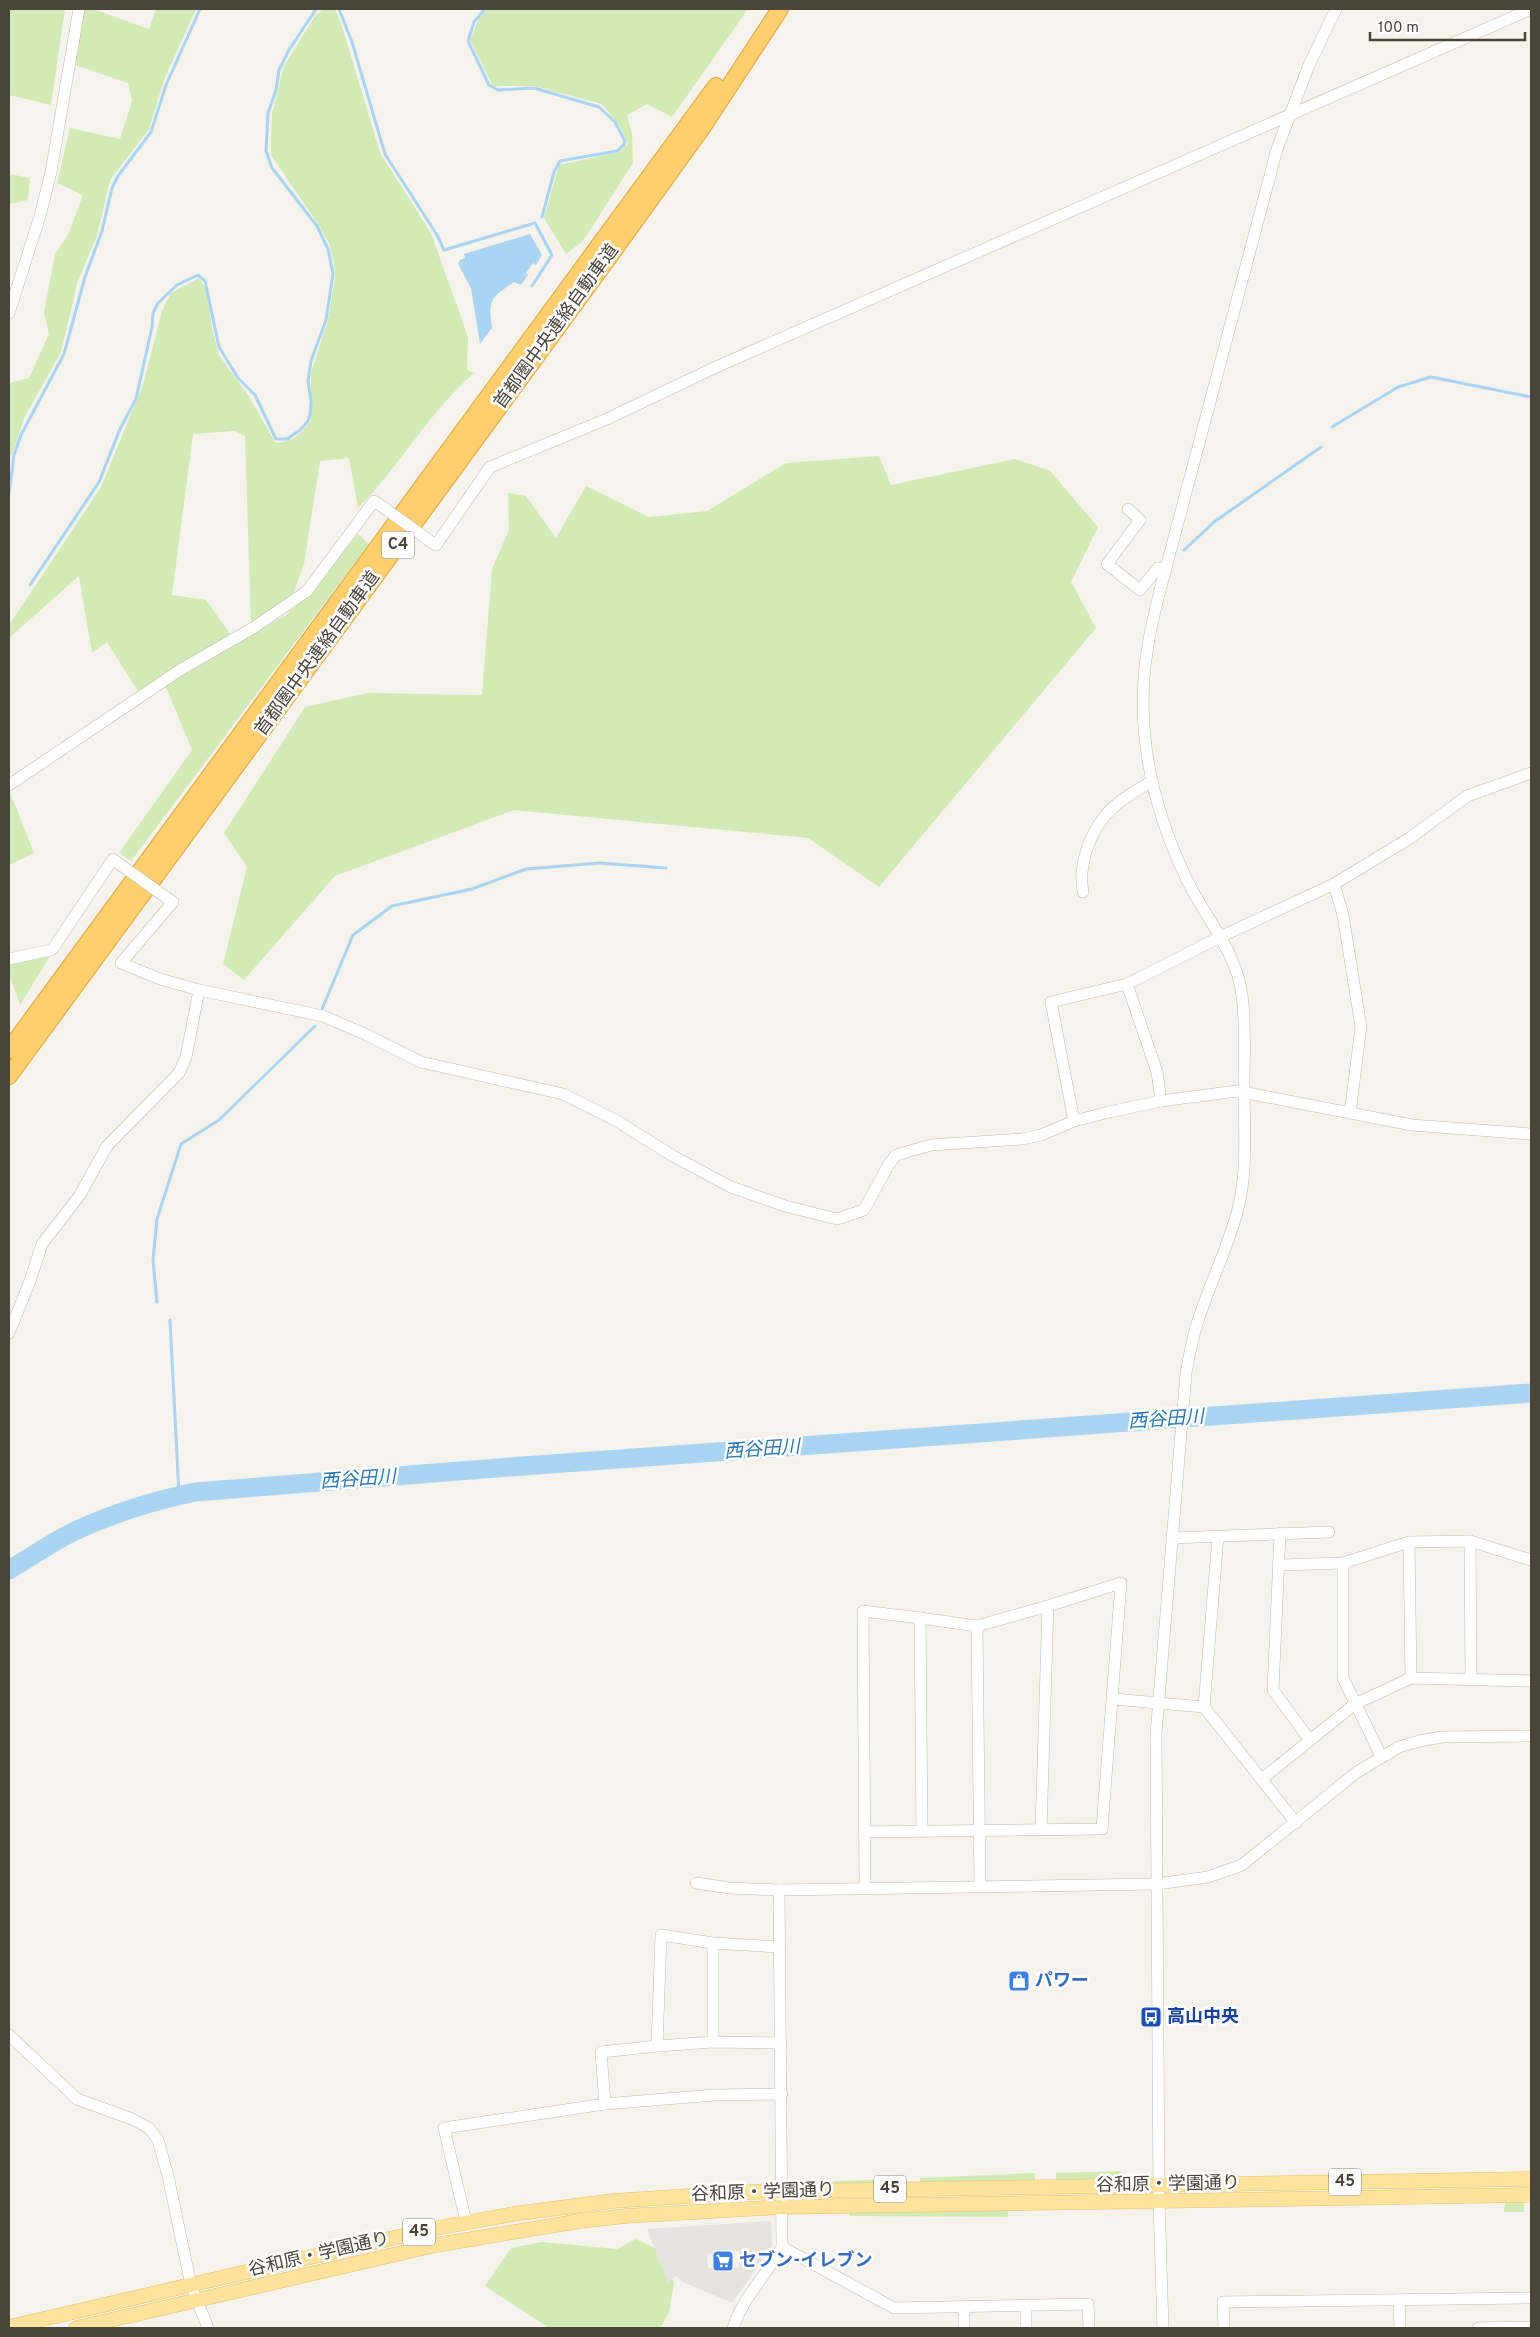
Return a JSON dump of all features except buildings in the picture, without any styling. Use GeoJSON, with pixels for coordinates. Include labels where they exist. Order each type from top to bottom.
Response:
{"type":"FeatureCollection","features":[{"type":"Feature","properties":{"kind":"highway","name":"首都圏中央連絡自動車道"},"geometry":{"type":"LineString","coordinates":[[9,1050],[774,9]]}},
{"type":"Feature","properties":{"kind":"highway","name":"首都圏中央連絡自動車道"},"geometry":{"type":"LineString","coordinates":[[9,1076],[604,264],[702,128],[780,9]]}},
{"type":"Feature","properties":{"kind":"main road","name":"谷和原・学園通り"},"geometry":{"type":"LineString","coordinates":[[9,2327],[365,2243],[466,2222],[612,2201],[696,2195],[783,2192],[1531,2179]]}},
{"type":"Feature","properties":{"kind":"main road","name":"谷和原・学園通り"},"geometry":{"type":"LineString","coordinates":[[76,2328],[94,2326],[197,2300],[436,2245],[571,2222],[626,2216],[782,2207],[1531,2195]]}},
{"type":"Feature","properties":{"kind":"street"},"geometry":{"type":"LineString","coordinates":[[9,313],[40,216],[51,172],[78,9]]}},
{"type":"Feature","properties":{"kind":"street"},"geometry":{"type":"LineString","coordinates":[[1163,2328],[1159,2201],[1156,1767],[1158,1703],[1186,1373],[1196,1325],[1233,1226],[1242,1191],[1245,1162],[1242,996],[1235,968],[1220,937],[1197,899],[1165,830],[1152,781],[1143,713],[1144,672],[1151,626],[1266,188],[1288,116],[1309,65],[1336,9]]}},
{"type":"Feature","properties":{"kind":"street"},"geometry":{"type":"LineString","coordinates":[[9,785],[180,670],[284,608],[307,591],[374,501],[436,545],[490,467],[607,419],[716,367],[1531,9]]}},
{"type":"Feature","properties":{"kind":"street"},"geometry":{"type":"LineString","coordinates":[[1128,509],[1140,520],[1107,564],[1140,590],[1158,568],[1166,568]]}},
{"type":"Feature","properties":{"kind":"street"},"geometry":{"type":"LineString","coordinates":[[1074,1121],[1051,1002],[1127,984],[1220,937],[1334,884],[1410,838],[1467,796],[1531,772]]}},
{"type":"Feature","properties":{"kind":"street"},"geometry":{"type":"LineString","coordinates":[[1082,892],[1083,863],[1096,831],[1105,816],[1114,806],[1152,781]]}},
{"type":"Feature","properties":{"kind":"street"},"geometry":{"type":"LineString","coordinates":[[9,959],[51,950],[112,859],[173,902],[121,962],[160,979],[199,990],[323,1016],[421,1062],[562,1094],[610,1116],[673,1156],[731,1187],[785,1206],[836,1219],[864,1210],[889,1164],[896,1155],[931,1145],[1022,1139],[1041,1135],[1074,1121],[1161,1101],[1244,1092],[1412,1125],[1531,1134]]}},
{"type":"Feature","properties":{"kind":"street"},"geometry":{"type":"LineString","coordinates":[[1334,884],[1344,915],[1361,1028],[1350,1113]]}},
{"type":"Feature","properties":{"kind":"street"},"geometry":{"type":"LineString","coordinates":[[1127,984],[1157,1072],[1161,1101]]}},
{"type":"Feature","properties":{"kind":"street"},"geometry":{"type":"LineString","coordinates":[[9,1333],[30,1281],[42,1244],[80,1195],[107,1146],[179,1073],[186,1056],[199,990]]}},
{"type":"Feature","properties":{"kind":"street"},"geometry":{"type":"LineString","coordinates":[[1172,1538],[1329,1532]]}},
{"type":"Feature","properties":{"kind":"street"},"geometry":{"type":"LineString","coordinates":[[1280,1533],[1273,1690],[1309,1739]]}},
{"type":"Feature","properties":{"kind":"street"},"geometry":{"type":"LineString","coordinates":[[1218,1536],[1204,1707],[1296,1823]]}},
{"type":"Feature","properties":{"kind":"street"},"geometry":{"type":"LineString","coordinates":[[1280,1565],[1343,1563],[1409,1542],[1470,1541],[1531,1560]]}},
{"type":"Feature","properties":{"kind":"street"},"geometry":{"type":"LineString","coordinates":[[1470,1541],[1471,1680]]}},
{"type":"Feature","properties":{"kind":"street"},"geometry":{"type":"LineString","coordinates":[[1409,1542],[1411,1678]]}},
{"type":"Feature","properties":{"kind":"street"},"geometry":{"type":"LineString","coordinates":[[1343,1563],[1343,1678],[1381,1756]]}},
{"type":"Feature","properties":{"kind":"street"},"geometry":{"type":"LineString","coordinates":[[865,1832],[1102,1829],[1121,1582],[1048,1606],[977,1626],[863,1611],[865,1888]]}},
{"type":"Feature","properties":{"kind":"street"},"geometry":{"type":"LineString","coordinates":[[1041,1829],[1048,1606]]}},
{"type":"Feature","properties":{"kind":"street"},"geometry":{"type":"LineString","coordinates":[[920,1618],[922,1832]]}},
{"type":"Feature","properties":{"kind":"street"},"geometry":{"type":"LineString","coordinates":[[977,1626],[980,1886]]}},
{"type":"Feature","properties":{"kind":"street"},"geometry":{"type":"LineString","coordinates":[[1262,1779],[1309,1739],[1355,1704],[1411,1678],[1531,1681]]}},
{"type":"Feature","properties":{"kind":"street"},"geometry":{"type":"LineString","coordinates":[[1113,1699],[1204,1707]]}},
{"type":"Feature","properties":{"kind":"street"},"geometry":{"type":"LineString","coordinates":[[696,1883],[730,1888],[779,1890],[1157,1884],[1208,1877],[1242,1865],[1357,1772],[1381,1756],[1419,1741],[1442,1737],[1531,1736]]}},
{"type":"Feature","properties":{"kind":"street"},"geometry":{"type":"LineString","coordinates":[[733,2328],[754,2287],[775,2261],[782,2247],[779,1890]]}},
{"type":"Feature","properties":{"kind":"street"},"geometry":{"type":"LineString","coordinates":[[657,2046],[661,1935],[713,1943],[780,1947]]}},
{"type":"Feature","properties":{"kind":"street"},"geometry":{"type":"LineString","coordinates":[[713,1943],[713,2042]]}},
{"type":"Feature","properties":{"kind":"street"},"geometry":{"type":"LineString","coordinates":[[9,2035],[77,2099],[132,2119],[149,2128],[158,2140],[168,2176],[191,2285],[208,2328]]}},
{"type":"Feature","properties":{"kind":"street"},"geometry":{"type":"LineString","coordinates":[[605,2104],[601,2052],[713,2042],[781,2042]]}},
{"type":"Feature","properties":{"kind":"street"},"geometry":{"type":"LineString","coordinates":[[466,2222],[444,2128],[605,2104],[714,2095],[782,2094]]}},
{"type":"Feature","properties":{"kind":"street"},"geometry":{"type":"LineString","coordinates":[[782,2247],[894,2308],[1088,2304],[1089,2328]]}},
{"type":"Feature","properties":{"kind":"street"},"geometry":{"type":"LineString","coordinates":[[1224,2328],[1223,2302],[1531,2298]]}},
{"type":"Feature","properties":{"kind":"street"},"geometry":{"type":"LineString","coordinates":[[1400,2300],[1400,2328]]}},
{"type":"Feature","properties":{"kind":"street"},"geometry":{"type":"LineString","coordinates":[[1026,2305],[1026,2328]]}},
{"type":"Feature","properties":{"kind":"street"},"geometry":{"type":"LineString","coordinates":[[964,2307],[964,2328]]}},
{"type":"Feature","properties":{"kind":"street"},"geometry":{"type":"LineString","coordinates":[[1478,2328],[1531,2327]]}},
{"type":"Feature","properties":{"kind":"green space"},"geometry":{"type":"Polygon","coordinates":[[[9,9],[65,9],[51,105],[9,95],[9,9]]]}},
{"type":"Feature","properties":{"kind":"green space"},"geometry":{"type":"Polygon","coordinates":[[[84,9],[93,9],[149,29],[156,9],[196,9],[164,80],[149,129],[110,180],[97,236],[78,280],[61,352],[24,418],[12,455],[9,456],[9,383],[29,378],[49,334],[44,313],[55,254],[68,235],[83,195],[57,183],[70,128],[120,139],[132,101],[128,83],[75,65],[84,9]]]}},
{"type":"Feature","properties":{"kind":"green space"},"geometry":{"type":"Polygon","coordinates":[[[323,9],[335,9],[342,26],[380,153],[431,233],[468,337],[467,370],[474,373],[443,405],[388,475],[358,508],[349,458],[320,461],[304,564],[291,600],[251,623],[245,436],[234,431],[193,434],[172,595],[206,600],[231,635],[138,691],[107,642],[92,653],[79,576],[9,638],[9,625],[101,487],[143,385],[162,311],[171,293],[199,278],[206,289],[212,328],[219,355],[248,395],[275,442],[291,440],[311,421],[311,373],[328,320],[335,277],[334,265],[329,243],[271,155],[271,139],[272,113],[284,66],[315,16],[323,9]]]}},
{"type":"Feature","properties":{"kind":"green space"},"geometry":{"type":"Polygon","coordinates":[[[488,9],[748,9],[672,117],[647,104],[627,115],[632,134],[633,163],[583,241],[566,254],[544,218],[559,165],[619,152],[628,144],[621,128],[602,104],[534,86],[493,86],[470,40],[479,18],[488,9]]]}},
{"type":"Feature","properties":{"kind":"green space"},"geometry":{"type":"Polygon","coordinates":[[[9,174],[30,178],[28,200],[9,204],[9,174]]]}},
{"type":"Feature","properties":{"kind":"green space"},"geometry":{"type":"Polygon","coordinates":[[[879,456],[891,485],[1015,459],[1050,471],[1098,527],[1071,582],[1096,628],[879,887],[808,838],[514,810],[335,876],[244,980],[223,964],[247,867],[224,833],[305,707],[368,693],[482,695],[492,569],[509,530],[508,493],[526,496],[556,538],[586,486],[649,517],[707,511],[786,463],[879,456]]]}},
{"type":"Feature","properties":{"kind":"green space"},"geometry":{"type":"Polygon","coordinates":[[[358,534],[369,544],[131,861],[119,853],[192,750],[165,685],[286,615],[306,597],[358,534]]]}},
{"type":"Feature","properties":{"kind":"green space"},"geometry":{"type":"Polygon","coordinates":[[[9,790],[34,853],[9,865],[9,790]]]}},
{"type":"Feature","properties":{"kind":"green space"},"geometry":{"type":"Polygon","coordinates":[[[52,953],[20,1005],[9,975],[9,962],[52,953]]]}},
{"type":"Feature","properties":{"kind":"green space"},"geometry":{"type":"Polygon","coordinates":[[[1121,2171],[1121,2179],[1056,2181],[1056,2173],[1121,2171]]]}},
{"type":"Feature","properties":{"kind":"green space"},"geometry":{"type":"Polygon","coordinates":[[[1035,2173],[1035,2180],[920,2182],[920,2178],[1035,2173]]]}},
{"type":"Feature","properties":{"kind":"green space"},"geometry":{"type":"Polygon","coordinates":[[[897,2179],[897,2183],[812,2184],[812,2182],[897,2179]]]}},
{"type":"Feature","properties":{"kind":"green space"},"geometry":{"type":"Polygon","coordinates":[[[1505,2202],[1524,2202],[1524,2212],[1504,2212],[1505,2202]]]}},
{"type":"Feature","properties":{"kind":"green space"},"geometry":{"type":"Polygon","coordinates":[[[1008,2210],[1008,2217],[849,2216],[849,2212],[1008,2210]]]}},
{"type":"Feature","properties":{"kind":"green space"},"geometry":{"type":"Polygon","coordinates":[[[636,2239],[657,2249],[674,2282],[669,2313],[660,2328],[549,2328],[485,2286],[511,2248],[542,2242],[617,2249],[636,2239]]]}},
{"type":"Feature","properties":{"kind":"shaded area"},"geometry":{"type":"Polygon","coordinates":[[[771,2221],[772,2246],[732,2303],[683,2282],[676,2276],[668,2283],[647,2229],[771,2221]],[[713,2251],[713,2253],[707,2254],[708,2268],[739,2267],[739,2251],[713,2251]]]}},
{"type":"Feature","properties":{"kind":"water"},"geometry":{"type":"Polygon","coordinates":[[[530,234],[542,255],[536,265],[533,263],[526,273],[528,275],[521,285],[514,282],[500,292],[493,300],[491,305],[492,328],[480,344],[471,288],[458,264],[460,260],[465,258],[464,254],[530,234]]]}},
{"type":"Feature","properties":{"kind":"waterway"},"geometry":{"type":"LineString","coordinates":[[9,494],[14,455],[21,435],[64,354],[85,277],[102,231],[112,188],[118,176],[151,132],[166,85],[200,9]]}},
{"type":"Feature","properties":{"kind":"waterway"},"geometry":{"type":"LineString","coordinates":[[30,585],[99,482],[120,429],[136,399],[152,327],[153,313],[158,303],[177,285],[198,275],[205,281],[219,347],[238,378],[255,395],[276,439],[287,439],[300,430],[308,421],[311,401],[308,381],[311,361],[326,320],[333,274],[328,249],[317,226],[272,168],[266,151],[268,113],[276,90],[279,70],[289,50],[316,9]]}},
{"type":"Feature","properties":{"kind":"waterway"},"geometry":{"type":"LineString","coordinates":[[339,9],[352,42],[385,154],[437,235],[444,250],[535,223],[552,255],[532,286]]}},
{"type":"Feature","properties":{"kind":"waterway"},"geometry":{"type":"LineString","coordinates":[[485,9],[474,22],[468,41],[489,85],[498,90],[534,88],[599,107],[615,122],[625,141],[624,145],[617,151],[560,161],[554,172],[542,217]]}},
{"type":"Feature","properties":{"kind":"waterway"},"geometry":{"type":"LineString","coordinates":[[1332,427],[1398,387],[1431,377],[1531,397]]}},
{"type":"Feature","properties":{"kind":"waterway"},"geometry":{"type":"LineString","coordinates":[[1184,550],[1214,522],[1321,447]]}},
{"type":"Feature","properties":{"kind":"waterway"},"geometry":{"type":"LineString","coordinates":[[322,1009],[353,935],[392,906],[472,889],[526,869],[600,863],[666,868]]}},
{"type":"Feature","properties":{"kind":"waterway"},"geometry":{"type":"LineString","coordinates":[[157,1302],[153,1260],[157,1219],[181,1144],[219,1120],[315,1026]]}},
{"type":"Feature","properties":{"kind":"waterway"},"geometry":{"type":"LineString","coordinates":[[170,1320],[179,1495]]}},
{"type":"Feature","properties":{"kind":"waterway","name":"西谷田川"},"geometry":{"type":"LineString","coordinates":[[9,1570],[58,1540],[89,1525],[134,1508],[195,1492],[523,1466],[1531,1393]]}},
{"type":"Feature","properties":{"kind":"place","name":"パワー"},"geometry":{"type":"Point","coordinates":[1019,1981]}},
{"type":"Feature","properties":{"kind":"place","name":"高山中央"},"geometry":{"type":"Point","coordinates":[1151,2017]}},
{"type":"Feature","properties":{"kind":"place","name":"セブン-イレブン"},"geometry":{"type":"Point","coordinates":[723,2261]}}]}
